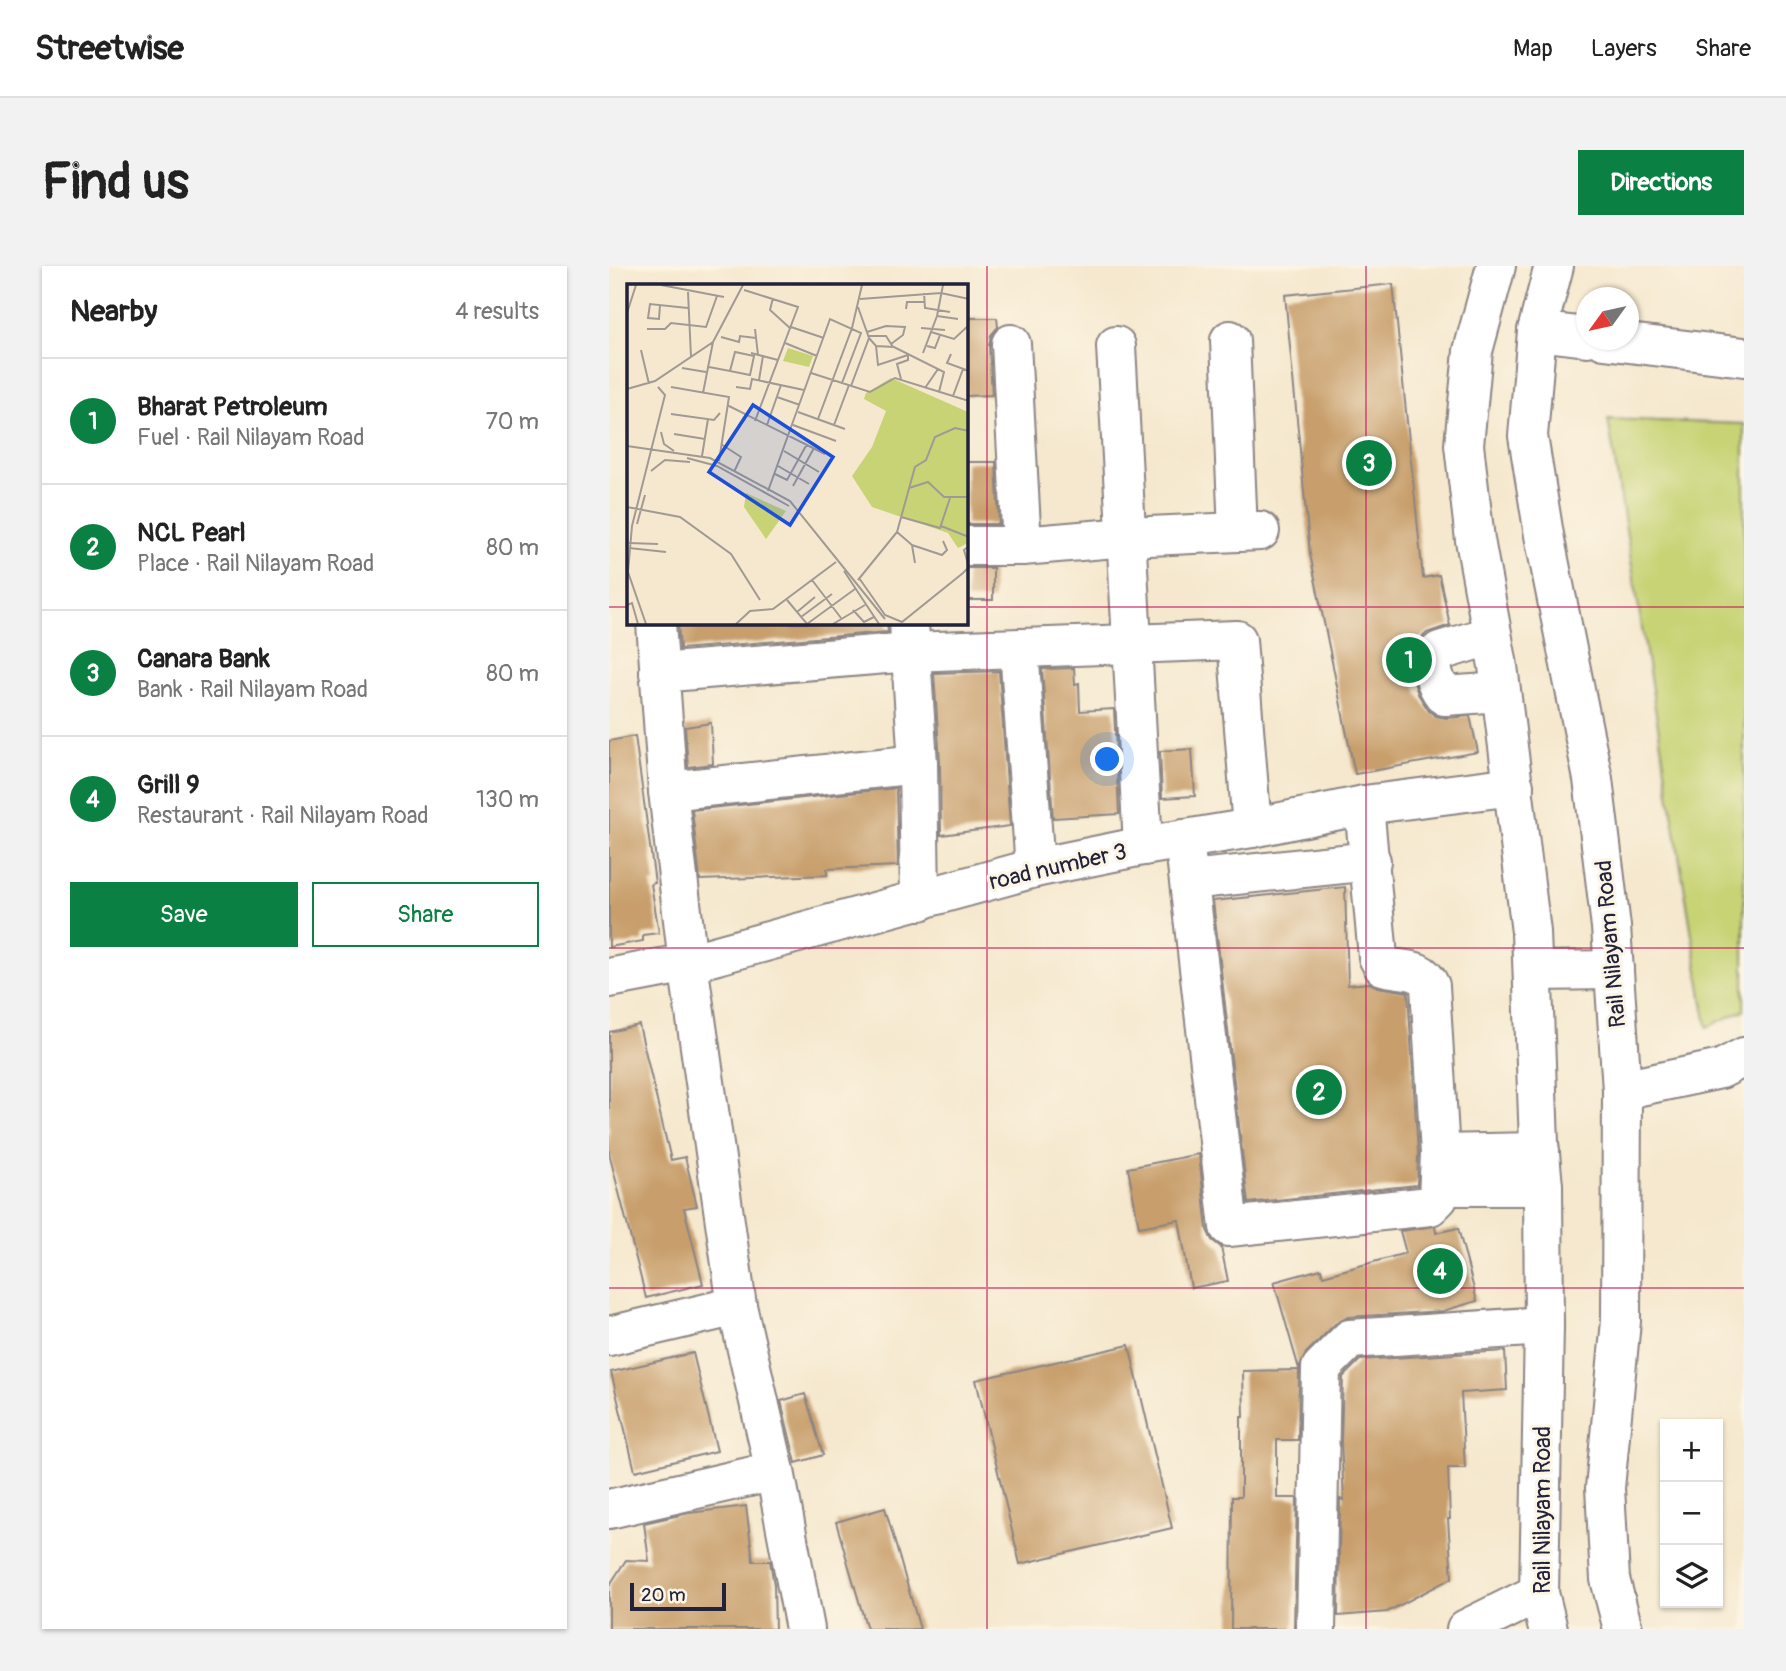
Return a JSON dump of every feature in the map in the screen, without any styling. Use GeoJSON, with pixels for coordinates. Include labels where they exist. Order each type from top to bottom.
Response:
{"type":"FeatureCollection","features":[{"type":"Feature","properties":{"kind":"street","name":"Rail Nilayam Road"},"geometry":{"type":"LineString","coordinates":[[1553,266],[1537,331],[1528,436],[1544,535],[1593,779],[1614,970],[1622,1090],[1622,1321],[1605,1488],[1610,1580],[1624,1623]]}},
{"type":"Feature","properties":{"kind":"street","name":"Rail Nilayam Road"},"geometry":{"type":"LineString","coordinates":[[1489,268],[1473,351],[1464,445],[1475,540],[1514,786],[1531,932],[1541,1169],[1544,1326],[1543,1611]]}},
{"type":"Feature","properties":{"kind":"street"},"geometry":{"type":"LineString","coordinates":[[1537,331],[1576,336]]}},
{"type":"Feature","properties":{"kind":"street"},"geometry":{"type":"LineString","coordinates":[[968,546],[1249,532],[1230,340]]}},
{"type":"Feature","properties":{"kind":"street"},"geometry":{"type":"LineString","coordinates":[[1011,344],[1022,545]]}},
{"type":"Feature","properties":{"kind":"street"},"geometry":{"type":"LineString","coordinates":[[1639,344],[1744,357]]}},
{"type":"Feature","properties":{"kind":"street"},"geometry":{"type":"LineString","coordinates":[[1116,346],[1143,846]]}},
{"type":"Feature","properties":{"kind":"street"},"geometry":{"type":"LineString","coordinates":[[656,625],[668,790],[688,962],[737,1306],[775,1471],[805,1629]]}},
{"type":"Feature","properties":{"kind":"street"},"geometry":{"type":"LineString","coordinates":[[1492,635],[1440,651],[1431,662],[1440,692],[1445,696],[1501,692]]}},
{"type":"Feature","properties":{"kind":"street"},"geometry":{"type":"LineString","coordinates":[[659,673],[909,637],[1019,649],[1237,640],[1252,828]]}},
{"type":"Feature","properties":{"kind":"street"},"geometry":{"type":"LineString","coordinates":[[909,637],[918,764],[921,901]]}},
{"type":"Feature","properties":{"kind":"street"},"geometry":{"type":"LineString","coordinates":[[1019,649],[1035,868]]}},
{"type":"Feature","properties":{"kind":"street"},"geometry":{"type":"LineString","coordinates":[[668,790],[918,764]]}},
{"type":"Feature","properties":{"kind":"street","name":"road number 3"},"geometry":{"type":"LineString","coordinates":[[609,978],[688,962],[1035,868],[1364,805],[1514,786]]}},
{"type":"Feature","properties":{"kind":"street"},"geometry":{"type":"LineString","coordinates":[[1184,839],[1229,1227],[1430,1206],[1438,1198],[1440,1170],[1430,986],[1426,976],[1418,970],[1383,966],[1377,957],[1371,861],[1364,805]]}},
{"type":"Feature","properties":{"kind":"street"},"geometry":{"type":"LineString","coordinates":[[1189,880],[1371,861]]}},
{"type":"Feature","properties":{"kind":"street"},"geometry":{"type":"LineString","coordinates":[[1533,971],[1614,970]]}},
{"type":"Feature","properties":{"kind":"street"},"geometry":{"type":"LineString","coordinates":[[1622,1090],[1721,1069],[1744,1057]]}},
{"type":"Feature","properties":{"kind":"street"},"geometry":{"type":"LineString","coordinates":[[1440,1170],[1541,1169]]}},
{"type":"Feature","properties":{"kind":"street"},"geometry":{"type":"LineString","coordinates":[[609,1336],[737,1306]]}},
{"type":"Feature","properties":{"kind":"street"},"geometry":{"type":"LineString","coordinates":[[1316,1629],[1321,1368],[1350,1339],[1544,1326]]}},
{"type":"Feature","properties":{"kind":"street"},"geometry":{"type":"LineString","coordinates":[[609,1509],[775,1471]]}},
{"type":"Feature","properties":{"kind":"street"},"geometry":{"type":"LineString","coordinates":[[1467,1629],[1543,1611]]}},
{"type":"Feature","properties":{"kind":"green space"},"geometry":{"type":"Polygon","coordinates":[[[1608,419],[1744,424],[1744,1010],[1707,1027],[1608,419]]]}},
{"type":"Feature","properties":{"kind":"building"},"geometry":{"type":"Polygon","coordinates":[[[1393,284],[1423,578],[1439,575],[1450,625],[1427,633],[1418,641],[1411,655],[1411,672],[1418,694],[1429,711],[1446,718],[1470,716],[1478,752],[1355,774],[1310,554],[1285,295],[1393,284]]]}},
{"type":"Feature","properties":{"kind":"building"},"geometry":{"type":"Polygon","coordinates":[[[968,318],[997,318],[998,327],[991,335],[989,345],[992,395],[968,396],[968,318]]]}},
{"type":"Feature","properties":{"kind":"building"},"geometry":{"type":"Polygon","coordinates":[[[968,462],[996,462],[999,524],[968,524],[968,462]]]}},
{"type":"Feature","properties":{"kind":"building"},"geometry":{"type":"Polygon","coordinates":[[[968,568],[993,568],[993,600],[968,600],[968,568]]]}},
{"type":"Feature","properties":{"kind":"building"},"geometry":{"type":"Polygon","coordinates":[[[678,625],[887,625],[888,632],[680,649],[678,625]]]}},
{"type":"Feature","properties":{"kind":"building"},"geometry":{"type":"Polygon","coordinates":[[[1074,668],[1075,684],[1079,683],[1080,711],[1114,709],[1119,814],[1053,818],[1042,669],[1074,668]]]}},
{"type":"Feature","properties":{"kind":"building"},"geometry":{"type":"Polygon","coordinates":[[[999,671],[1010,826],[941,835],[940,763],[934,673],[999,671]]]}},
{"type":"Feature","properties":{"kind":"building"},"geometry":{"type":"Polygon","coordinates":[[[711,723],[713,764],[688,767],[685,727],[711,723]]]}},
{"type":"Feature","properties":{"kind":"building"},"geometry":{"type":"Polygon","coordinates":[[[635,736],[659,933],[643,935],[643,941],[609,947],[609,741],[635,736]]]}},
{"type":"Feature","properties":{"kind":"building"},"geometry":{"type":"Polygon","coordinates":[[[1192,749],[1195,796],[1162,798],[1160,751],[1192,749]]]}},
{"type":"Feature","properties":{"kind":"building"},"geometry":{"type":"Polygon","coordinates":[[[896,788],[898,866],[827,869],[827,875],[700,880],[692,810],[896,788]]]}},
{"type":"Feature","properties":{"kind":"building"},"geometry":{"type":"Polygon","coordinates":[[[1345,887],[1348,985],[1369,983],[1408,992],[1418,1154],[1417,1185],[1248,1203],[1213,901],[1345,887]]]}},
{"type":"Feature","properties":{"kind":"building"},"geometry":{"type":"Polygon","coordinates":[[[639,1025],[671,1160],[685,1157],[697,1206],[684,1208],[703,1284],[646,1298],[609,1153],[609,1032],[639,1025]]]}},
{"type":"Feature","properties":{"kind":"building"},"geometry":{"type":"Polygon","coordinates":[[[1199,1154],[1207,1230],[1212,1240],[1221,1247],[1228,1281],[1191,1288],[1179,1220],[1139,1227],[1128,1168],[1199,1154]]]}},
{"type":"Feature","properties":{"kind":"building"},"geometry":{"type":"Polygon","coordinates":[[[1435,1226],[1436,1233],[1458,1228],[1477,1301],[1443,1311],[1348,1317],[1335,1324],[1306,1353],[1299,1369],[1274,1282],[1321,1269],[1323,1276],[1406,1253],[1400,1231],[1435,1226]]]}},
{"type":"Feature","properties":{"kind":"building"},"geometry":{"type":"Polygon","coordinates":[[[1129,1345],[1172,1528],[1020,1564],[976,1380],[1129,1345]]]}},
{"type":"Feature","properties":{"kind":"building"},"geometry":{"type":"Polygon","coordinates":[[[1505,1351],[1507,1390],[1461,1393],[1465,1468],[1448,1468],[1452,1578],[1387,1612],[1338,1616],[1340,1499],[1344,1500],[1341,1441],[1343,1377],[1360,1360],[1505,1351]]]}},
{"type":"Feature","properties":{"kind":"building"},"geometry":{"type":"Polygon","coordinates":[[[693,1353],[717,1451],[635,1471],[611,1372],[693,1353]]]}},
{"type":"Feature","properties":{"kind":"building"},"geometry":{"type":"Polygon","coordinates":[[[1299,1370],[1298,1440],[1277,1440],[1277,1498],[1297,1498],[1294,1629],[1231,1629],[1232,1497],[1241,1497],[1243,1371],[1299,1370]]]}},
{"type":"Feature","properties":{"kind":"building"},"geometry":{"type":"Polygon","coordinates":[[[805,1394],[823,1455],[796,1463],[781,1401],[805,1394]]]}},
{"type":"Feature","properties":{"kind":"building"},"geometry":{"type":"Polygon","coordinates":[[[746,1506],[753,1561],[770,1561],[774,1585],[775,1629],[609,1629],[609,1586],[626,1560],[649,1561],[644,1523],[689,1513],[746,1506]]]}},
{"type":"Feature","properties":{"kind":"building"},"geometry":{"type":"Polygon","coordinates":[[[885,1508],[920,1629],[867,1629],[836,1522],[885,1508]]]}},
{"type":"Feature","properties":{"kind":"place","name":"Canara Bank"},"geometry":{"type":"Point","coordinates":[1369,463]}},
{"type":"Feature","properties":{"kind":"place","name":"Bharat Petroleum"},"geometry":{"type":"Point","coordinates":[1409,660]}},
{"type":"Feature","properties":{"kind":"place","name":"NCL Pearl"},"geometry":{"type":"Point","coordinates":[1319,1092]}},
{"type":"Feature","properties":{"kind":"place","name":"Grill 9"},"geometry":{"type":"Point","coordinates":[1440,1271]}}]}
